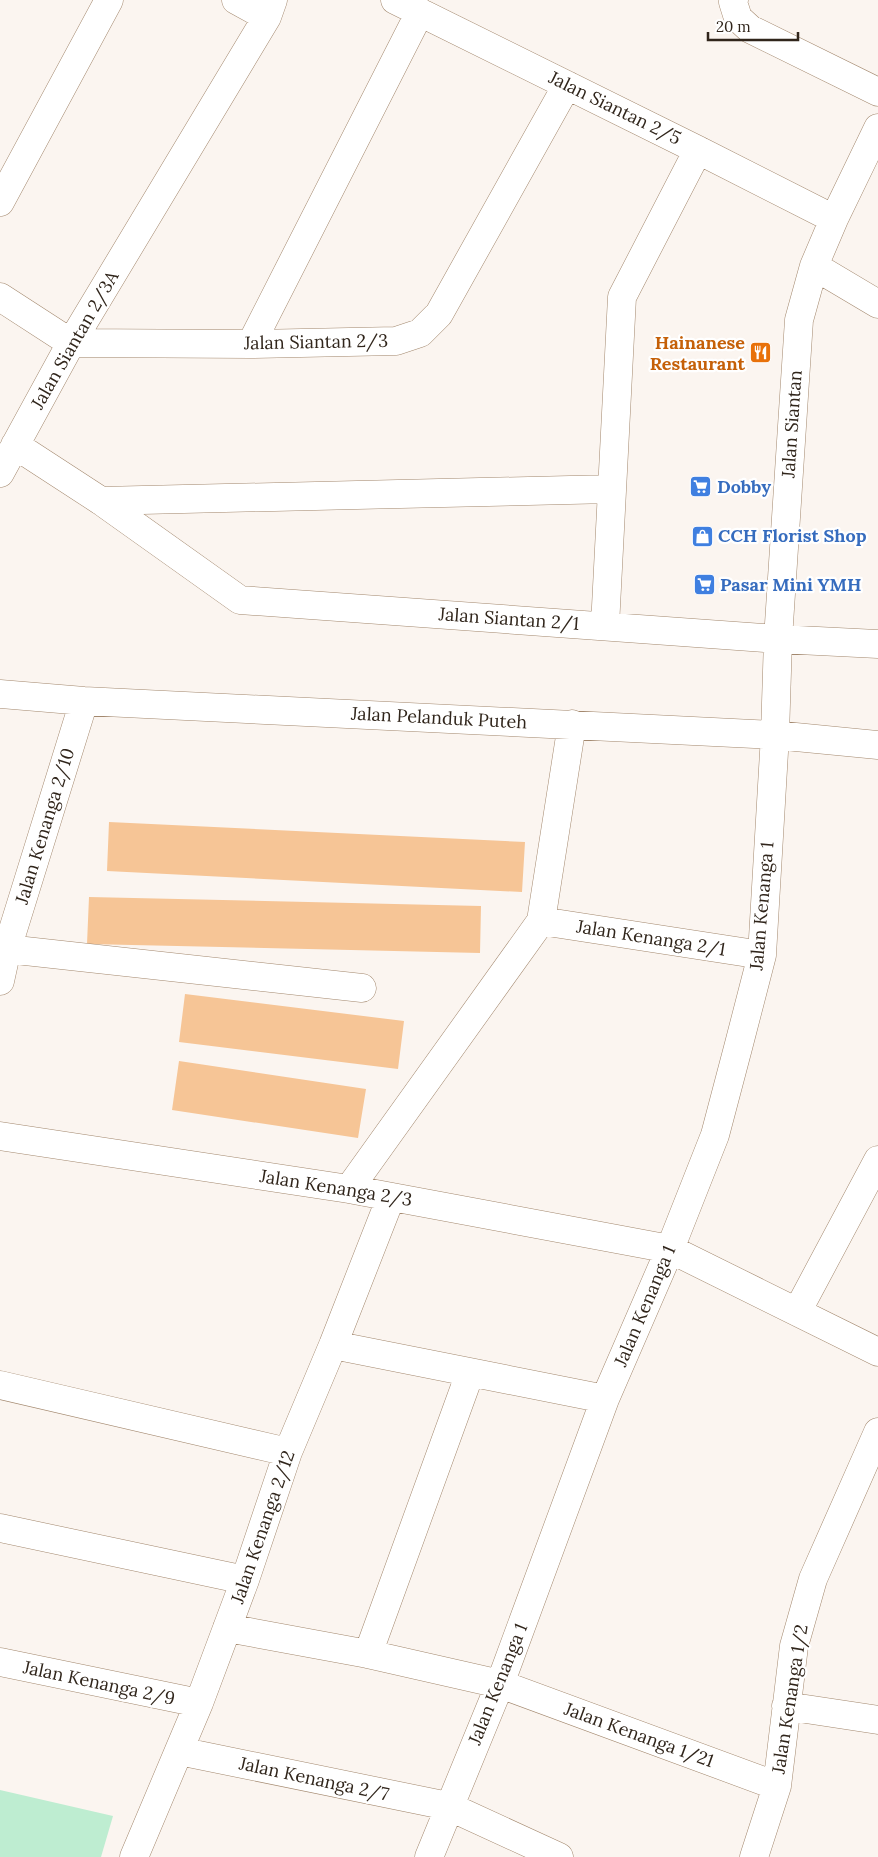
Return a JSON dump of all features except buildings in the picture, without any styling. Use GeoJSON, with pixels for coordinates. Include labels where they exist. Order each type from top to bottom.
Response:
{"type":"FeatureCollection","features":[{"type":"Feature","properties":{"kind":"street"},"geometry":{"type":"LineString","coordinates":[[0,202],[109,0]]}},
{"type":"Feature","properties":{"kind":"street"},"geometry":{"type":"LineString","coordinates":[[236,0],[270,8]]}},
{"type":"Feature","properties":{"kind":"street","name":"Jalan Siantan 2/5"},"geometry":{"type":"LineString","coordinates":[[395,0],[834,218]]}},
{"type":"Feature","properties":{"kind":"street"},"geometry":{"type":"LineString","coordinates":[[734,0],[738,18],[750,28],[878,92]]}},
{"type":"Feature","properties":{"kind":"street","name":"Jalan Siantan 2/3A"},"geometry":{"type":"LineString","coordinates":[[0,473],[71,343],[270,8]]}},
{"type":"Feature","properties":{"kind":"street"},"geometry":{"type":"LineString","coordinates":[[251,344],[420,12]]}},
{"type":"Feature","properties":{"kind":"street","name":"Jalan Siantan 2/3"},"geometry":{"type":"LineString","coordinates":[[71,343],[251,344],[396,341],[420,333],[439,314],[567,85]]}},
{"type":"Feature","properties":{"kind":"street","name":"Jalan Siantan"},"geometry":{"type":"LineString","coordinates":[[775,735],[778,639],[799,320],[814,266],[834,218],[878,128]]}},
{"type":"Feature","properties":{"kind":"street"},"geometry":{"type":"LineString","coordinates":[[605,626],[622,297],[698,150]]}},
{"type":"Feature","properties":{"kind":"street"},"geometry":{"type":"LineString","coordinates":[[814,266],[878,304]]}},
{"type":"Feature","properties":{"kind":"street"},"geometry":{"type":"LineString","coordinates":[[0,297],[71,343]]}},
{"type":"Feature","properties":{"kind":"street"},"geometry":{"type":"LineString","coordinates":[[15,445],[101,501],[611,488]]}},
{"type":"Feature","properties":{"kind":"street","name":"Jalan Siantan 2/1"},"geometry":{"type":"LineString","coordinates":[[101,501],[240,600],[778,639],[878,644]]}},
{"type":"Feature","properties":{"kind":"street","name":"Jalan Pelanduk Puteh"},"geometry":{"type":"LineString","coordinates":[[0,694],[84,701],[775,735],[878,745]]}},
{"type":"Feature","properties":{"kind":"street","name":"Jalan Kenanga 2/10"},"geometry":{"type":"LineString","coordinates":[[0,981],[7,949],[84,701]]}},
{"type":"Feature","properties":{"kind":"street"},"geometry":{"type":"LineString","coordinates":[[349,1190],[541,921],[572,724]]}},
{"type":"Feature","properties":{"kind":"street","name":"Jalan Kenanga 1"},"geometry":{"type":"LineString","coordinates":[[429,1857],[448,1806],[500,1684],[605,1399],[670,1249],[715,1135],[762,955],[775,735]]}},
{"type":"Feature","properties":{"kind":"street","name":"Jalan Kenanga 2/1"},"geometry":{"type":"LineString","coordinates":[[541,921],[762,955]]}},
{"type":"Feature","properties":{"kind":"street"},"geometry":{"type":"LineString","coordinates":[[7,949],[362,988]]}},
{"type":"Feature","properties":{"kind":"street","name":"Jalan Kenanga 2/3"},"geometry":{"type":"LineString","coordinates":[[0,1136],[391,1197],[670,1249],[878,1352]]}},
{"type":"Feature","properties":{"kind":"street"},"geometry":{"type":"LineString","coordinates":[[797,1312],[878,1160]]}},
{"type":"Feature","properties":{"kind":"street","name":"Jalan Kenanga 2/12"},"geometry":{"type":"LineString","coordinates":[[134,1857],[199,1703],[245,1580],[288,1452],[333,1345],[391,1197]]}},
{"type":"Feature","properties":{"kind":"street"},"geometry":{"type":"LineString","coordinates":[[333,1345],[605,1399]]}},
{"type":"Feature","properties":{"kind":"street"},"geometry":{"type":"LineString","coordinates":[[368,1654],[470,1373]]}},
{"type":"Feature","properties":{"kind":"street"},"geometry":{"type":"LineString","coordinates":[[0,1385],[288,1452]]}},
{"type":"Feature","properties":{"kind":"street","name":"Jalan Kenanga 1/2"},"geometry":{"type":"LineString","coordinates":[[754,1857],[777,1786],[794,1646],[812,1579],[878,1432]]}},
{"type":"Feature","properties":{"kind":"street"},"geometry":{"type":"LineString","coordinates":[[0,1528],[245,1580]]}},
{"type":"Feature","properties":{"kind":"street","name":"Jalan Kenanga 1/21"},"geometry":{"type":"LineString","coordinates":[[227,1628],[368,1654],[500,1684],[777,1786]]}},
{"type":"Feature","properties":{"kind":"street","name":"Jalan Kenanga 2/9"},"geometry":{"type":"LineString","coordinates":[[0,1662],[199,1703]]}},
{"type":"Feature","properties":{"kind":"street"},"geometry":{"type":"LineString","coordinates":[[786,1706],[878,1720]]}},
{"type":"Feature","properties":{"kind":"street","name":"Jalan Kenanga 2/7"},"geometry":{"type":"LineString","coordinates":[[179,1751],[448,1806],[559,1857]]}},
{"type":"Feature","properties":{"kind":"green space"},"geometry":{"type":"Polygon","coordinates":[[[0,1790],[113,1816],[101,1857],[0,1857],[0,1790]]]}},
{"type":"Feature","properties":{"kind":"place","name":"Hainanese Restaurant"},"geometry":{"type":"Point","coordinates":[761,353]}},
{"type":"Feature","properties":{"kind":"place","name":"Dobby"},"geometry":{"type":"Point","coordinates":[701,487]}},
{"type":"Feature","properties":{"kind":"place","name":"CCH Florist Shop"},"geometry":{"type":"Point","coordinates":[702,536]}},
{"type":"Feature","properties":{"kind":"place","name":"Pasar Mini YMH"},"geometry":{"type":"Point","coordinates":[704,585]}}]}
